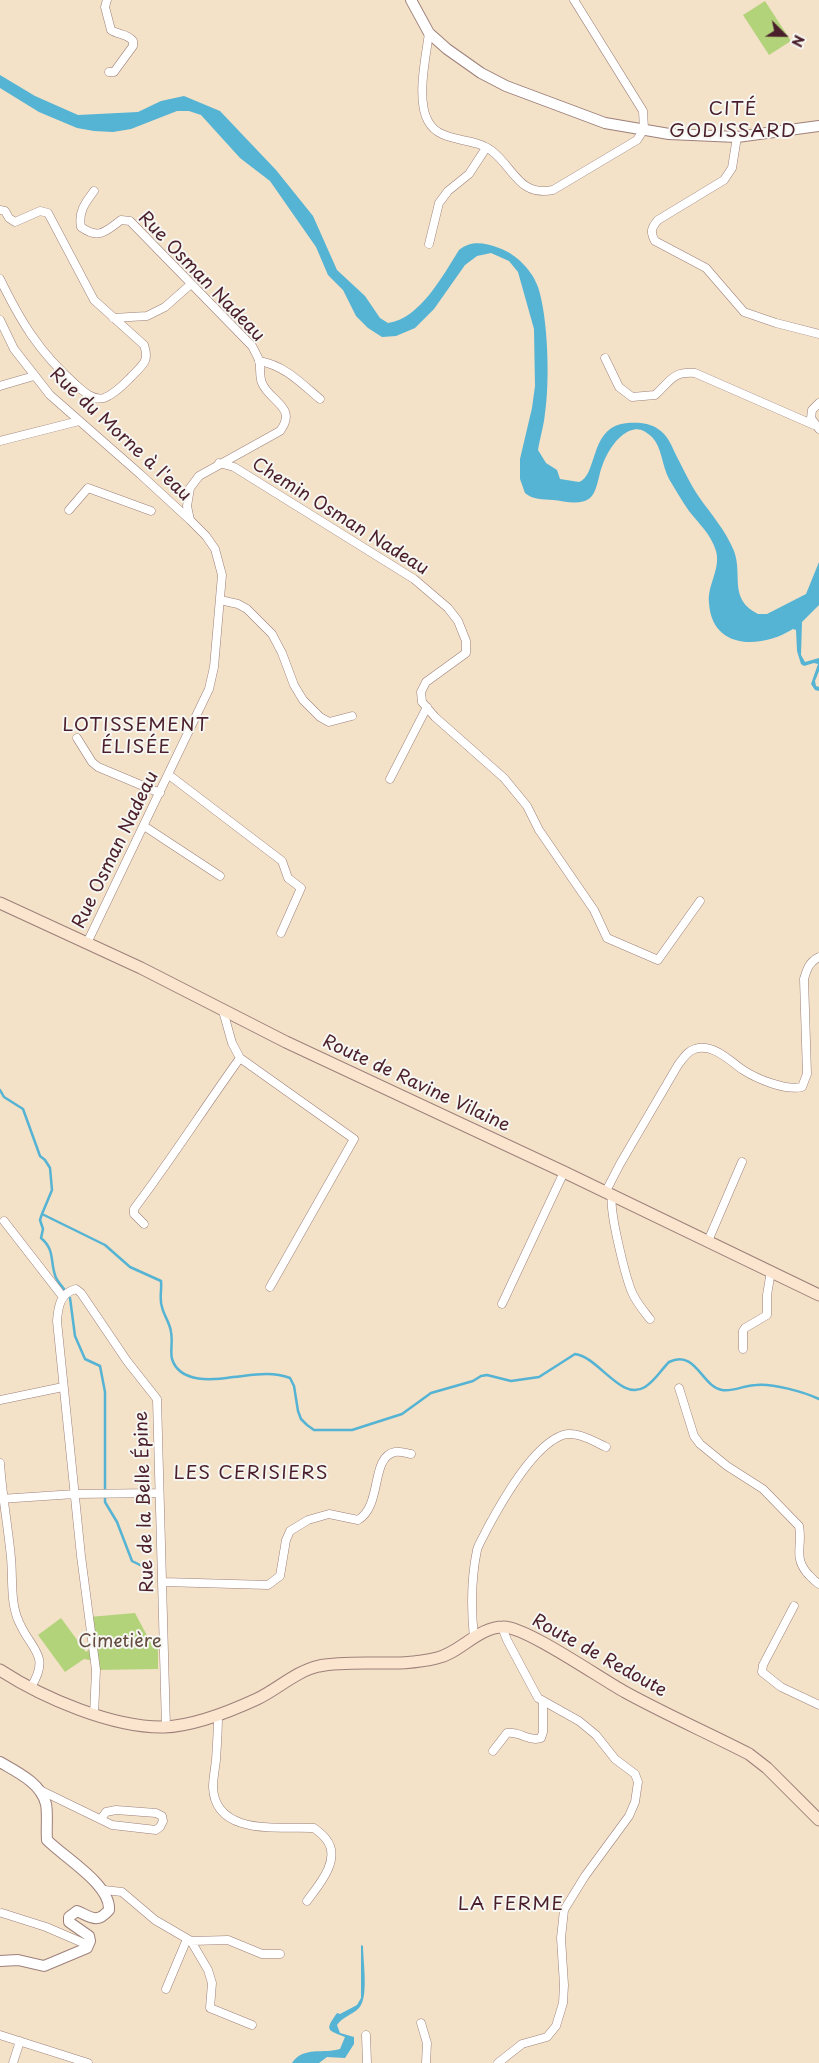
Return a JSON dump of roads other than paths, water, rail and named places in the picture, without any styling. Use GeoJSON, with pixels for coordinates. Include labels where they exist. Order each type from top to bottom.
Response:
{"type":"FeatureCollection","features":[{"type":"Feature","properties":{"kind":"main road","name":"Route de Ravine Vilaine"},"geometry":{"type":"LineString","coordinates":[[0,903],[141,968],[224,1011],[819,1295]]}},
{"type":"Feature","properties":{"kind":"main road","name":"Route de Redoute"},"geometry":{"type":"LineString","coordinates":[[0,1670],[31,1687],[94,1715],[142,1726],[166,1727],[184,1725],[218,1715],[258,1698],[299,1674],[318,1666],[422,1661],[440,1658],[474,1638],[502,1626],[527,1635],[624,1691],[749,1754],[773,1774],[819,1820]]}},
{"type":"Feature","properties":{"kind":"street"},"geometry":{"type":"LineString","coordinates":[[107,0],[105,7],[111,30],[130,37],[133,42],[133,46],[114,72],[109,72]]}},
{"type":"Feature","properties":{"kind":"street"},"geometry":{"type":"LineString","coordinates":[[411,0],[429,33],[463,61],[506,86],[605,123],[669,134],[737,137],[819,126]]}},
{"type":"Feature","properties":{"kind":"street"},"geometry":{"type":"LineString","coordinates":[[429,33],[423,100],[428,122],[439,133],[486,148],[496,154],[526,187],[533,191],[546,191],[565,184],[637,140],[644,129],[644,111],[574,0]]}},
{"type":"Feature","properties":{"kind":"street"},"geometry":{"type":"LineString","coordinates":[[737,137],[732,168],[724,180],[658,220],[652,226],[651,234],[655,241],[706,268],[744,312],[776,323],[819,334]]}},
{"type":"Feature","properties":{"kind":"street"},"geometry":{"type":"LineString","coordinates":[[430,244],[439,203],[448,192],[469,174],[486,148]]}},
{"type":"Feature","properties":{"kind":"street","name":"Rue Osman Nadeau"},"geometry":{"type":"LineString","coordinates":[[87,943],[209,689],[214,667],[222,574],[216,549],[190,520],[187,506],[190,488],[199,476],[219,463],[280,431],[287,420],[286,411],[267,392],[261,381],[259,361],[252,346],[130,221],[121,220],[103,233],[95,234],[81,227],[79,217],[84,204],[94,191]]}},
{"type":"Feature","properties":{"kind":"street"},"geometry":{"type":"LineString","coordinates":[[0,210],[5,211],[9,218],[15,222],[40,211],[48,213],[94,300],[144,345],[147,354],[145,362],[119,389],[104,398],[94,398],[54,365],[32,338],[0,279]]}},
{"type":"Feature","properties":{"kind":"street"},"geometry":{"type":"LineString","coordinates":[[114,318],[148,316],[165,307],[190,284]]}},
{"type":"Feature","properties":{"kind":"street"},"geometry":{"type":"LineString","coordinates":[[0,301],[8,296]]}},
{"type":"Feature","properties":{"kind":"street","name":"Rue du Morne à l'eau"},"geometry":{"type":"LineString","coordinates":[[1,324],[14,349],[50,395],[190,520]]}},
{"type":"Feature","properties":{"kind":"street"},"geometry":{"type":"LineString","coordinates":[[605,358],[619,387],[632,397],[655,395],[672,377],[678,374],[695,373],[817,427]]}},
{"type":"Feature","properties":{"kind":"street"},"geometry":{"type":"LineString","coordinates":[[259,361],[271,363],[286,370],[320,399]]}},
{"type":"Feature","properties":{"kind":"street"},"geometry":{"type":"LineString","coordinates":[[0,386],[34,376]]}},
{"type":"Feature","properties":{"kind":"street"},"geometry":{"type":"LineString","coordinates":[[817,427],[811,418],[812,410],[819,403]]}},
{"type":"Feature","properties":{"kind":"street"},"geometry":{"type":"LineString","coordinates":[[0,441],[79,421]]}},
{"type":"Feature","properties":{"kind":"street","name":"Chemin Osman Nadeau"},"geometry":{"type":"LineString","coordinates":[[219,463],[234,467],[414,579],[448,608],[458,621],[466,641],[466,653],[426,682],[421,692],[422,702],[427,707]]}},
{"type":"Feature","properties":{"kind":"street"},"geometry":{"type":"LineString","coordinates":[[69,510],[88,488],[151,511]]}},
{"type":"Feature","properties":{"kind":"street"},"geometry":{"type":"LineString","coordinates":[[220,600],[238,604],[247,609],[272,634],[303,700],[320,718],[329,722],[352,716]]}},
{"type":"Feature","properties":{"kind":"street"},"geometry":{"type":"LineString","coordinates":[[390,779],[427,707],[435,717],[504,778],[527,806],[539,830],[594,910],[607,938],[658,960],[700,901]]}},
{"type":"Feature","properties":{"kind":"street"},"geometry":{"type":"LineString","coordinates":[[77,738],[92,762],[98,767],[160,793]]}},
{"type":"Feature","properties":{"kind":"street"},"geometry":{"type":"LineString","coordinates":[[169,775],[282,861],[288,878],[301,888],[281,933]]}},
{"type":"Feature","properties":{"kind":"street"},"geometry":{"type":"LineString","coordinates":[[144,826],[220,876]]}},
{"type":"Feature","properties":{"kind":"street"},"geometry":{"type":"LineString","coordinates":[[650,1319],[638,1304],[631,1291],[608,1194],[620,1164],[678,1065],[687,1054],[696,1048],[714,1050],[746,1071],[783,1087],[796,1089],[802,1087],[807,1074],[804,978],[813,960],[819,957]]}},
{"type":"Feature","properties":{"kind":"street"},"geometry":{"type":"LineString","coordinates":[[224,1011],[232,1043],[240,1058],[354,1139],[270,1287]]}},
{"type":"Feature","properties":{"kind":"street"},"geometry":{"type":"LineString","coordinates":[[144,1224],[134,1214],[134,1209],[160,1176],[183,1139],[240,1058]]}},
{"type":"Feature","properties":{"kind":"street"},"geometry":{"type":"LineString","coordinates":[[708,1241],[742,1162]]}},
{"type":"Feature","properties":{"kind":"street"},"geometry":{"type":"LineString","coordinates":[[502,1304],[564,1172]]}},
{"type":"Feature","properties":{"kind":"street"},"geometry":{"type":"LineString","coordinates":[[4,1221],[63,1297],[58,1308],[57,1321],[81,1556],[96,1670],[94,1715]]}},
{"type":"Feature","properties":{"kind":"street"},"geometry":{"type":"LineString","coordinates":[[743,1349],[743,1331],[745,1328],[766,1315],[771,1271]]}},
{"type":"Feature","properties":{"kind":"street","name":"Rue de la Belle Épine"},"geometry":{"type":"LineString","coordinates":[[63,1297],[69,1290],[76,1289],[81,1293],[127,1361],[157,1399],[158,1493],[163,1582],[166,1727]]}},
{"type":"Feature","properties":{"kind":"street"},"geometry":{"type":"LineString","coordinates":[[0,1400],[63,1386]]}},
{"type":"Feature","properties":{"kind":"street"},"geometry":{"type":"LineString","coordinates":[[679,1388],[694,1436],[700,1444],[727,1466],[763,1488],[799,1526],[798,1552],[801,1564],[814,1581],[819,1584]]}},
{"type":"Feature","properties":{"kind":"street"},"geometry":{"type":"LineString","coordinates":[[474,1638],[471,1612],[478,1548],[497,1510],[515,1482],[545,1446],[565,1435],[587,1438],[606,1447]]}},
{"type":"Feature","properties":{"kind":"street"},"geometry":{"type":"LineString","coordinates":[[163,1582],[268,1585],[280,1576],[286,1540],[290,1531],[308,1520],[329,1514],[358,1520],[366,1515],[372,1504],[378,1472],[385,1458],[394,1452],[411,1454]]}},
{"type":"Feature","properties":{"kind":"street"},"geometry":{"type":"LineString","coordinates":[[0,1463],[1,1499],[11,1559],[11,1581],[18,1621],[38,1656],[40,1664],[39,1674],[31,1687]]}},
{"type":"Feature","properties":{"kind":"street"},"geometry":{"type":"LineString","coordinates":[[1,1499],[75,1494],[158,1493]]}},
{"type":"Feature","properties":{"kind":"street"},"geometry":{"type":"LineString","coordinates":[[794,1606],[763,1665],[762,1672],[781,1687],[819,1705]]}},
{"type":"Feature","properties":{"kind":"street"},"geometry":{"type":"LineString","coordinates":[[498,2063],[522,2044],[547,2037],[556,2026],[563,2003],[564,1986],[561,1938],[564,1910],[585,1876],[629,1816],[635,1802],[638,1782],[635,1774],[614,1759],[602,1740],[579,1720],[544,1701],[535,1693],[502,1626]]}},
{"type":"Feature","properties":{"kind":"street"},"geometry":{"type":"LineString","coordinates":[[493,1751],[505,1736],[510,1733],[519,1733],[536,1740],[541,1738],[543,1732],[544,1701]]}},
{"type":"Feature","properties":{"kind":"street"},"geometry":{"type":"LineString","coordinates":[[218,1715],[213,1788],[218,1805],[229,1818],[243,1824],[266,1828],[314,1828],[328,1840],[331,1857],[326,1875],[308,1901]]}},
{"type":"Feature","properties":{"kind":"street"},"geometry":{"type":"LineString","coordinates":[[0,1762],[21,1774],[40,1790],[101,1820],[116,1826],[156,1830],[163,1821],[162,1816],[152,1812],[116,1810],[106,1812],[101,1820]]}},
{"type":"Feature","properties":{"kind":"street"},"geometry":{"type":"LineString","coordinates":[[0,1960],[18,1960],[44,1966],[87,1948],[90,1942],[89,1936],[69,1922],[69,1917],[77,1911],[94,1919],[103,1916],[108,1910],[109,1903],[104,1890],[59,1853],[47,1840],[46,1804],[40,1790]]}},
{"type":"Feature","properties":{"kind":"street"},"geometry":{"type":"LineString","coordinates":[[104,1890],[122,1892],[155,1920],[189,1940],[208,1970],[212,1983],[210,2008],[252,2025]]}},
{"type":"Feature","properties":{"kind":"street"},"geometry":{"type":"LineString","coordinates":[[2,1913],[46,1926],[88,1945]]}},
{"type":"Feature","properties":{"kind":"street"},"geometry":{"type":"LineString","coordinates":[[189,1940],[228,1940],[262,1954],[280,1954]]}},
{"type":"Feature","properties":{"kind":"street"},"geometry":{"type":"LineString","coordinates":[[166,1989],[189,1940]]}},
{"type":"Feature","properties":{"kind":"street"},"geometry":{"type":"LineString","coordinates":[[421,2023],[427,2043],[426,2063]]}},
{"type":"Feature","properties":{"kind":"street"},"geometry":{"type":"LineString","coordinates":[[0,2035],[88,2063]]}},
{"type":"Feature","properties":{"kind":"street"},"geometry":{"type":"LineString","coordinates":[[366,2035],[367,2063]]}},
{"type":"Feature","properties":{"kind":"street"},"geometry":{"type":"LineString","coordinates":[[13,2063],[20,2041]]}},
{"type":"Feature","properties":{"kind":"street"},"geometry":{"type":"LineString","coordinates":[[54,2063],[57,2054]]}},
{"type":"Feature","properties":{"kind":"water"},"geometry":{"type":"Polygon","coordinates":[[[0,75],[35,96],[78,115],[138,112],[161,101],[184,96],[220,111],[276,170],[313,216],[337,270],[365,296],[380,318],[388,323],[400,320],[420,305],[438,283],[459,250],[464,247],[478,243],[488,245],[499,248],[517,258],[528,269],[538,287],[544,315],[547,349],[547,400],[538,450],[546,463],[557,470],[560,479],[579,482],[585,478],[599,444],[611,428],[626,423],[650,425],[667,438],[696,492],[727,537],[734,551],[740,594],[749,608],[758,614],[767,614],[806,594],[819,562],[819,605],[802,622],[801,655],[805,662],[819,658],[819,671],[815,681],[819,691],[815,690],[811,684],[818,664],[814,663],[804,666],[801,664],[797,651],[796,630],[793,629],[767,640],[753,642],[740,641],[728,637],[719,630],[712,618],[709,603],[710,590],[717,564],[714,545],[708,534],[689,511],[669,479],[658,446],[652,437],[639,429],[629,431],[619,438],[610,449],[604,461],[594,493],[590,498],[582,502],[542,499],[531,497],[525,493],[520,479],[520,459],[535,386],[534,329],[518,272],[509,261],[491,253],[477,256],[465,265],[434,309],[415,328],[396,336],[382,337],[368,328],[356,316],[343,290],[328,275],[316,247],[270,181],[240,158],[201,115],[189,111],[177,111],[131,129],[113,132],[77,128],[39,112],[0,88],[0,75]]]}},
{"type":"Feature","properties":{"kind":"water"},"geometry":{"type":"Polygon","coordinates":[[[361,1945],[363,1946],[365,1979],[362,2003],[359,2008],[337,2025],[340,2033],[354,2037],[354,2044],[345,2058],[327,2057],[319,2063],[292,2063],[302,2054],[308,2052],[340,2049],[345,2037],[332,2031],[329,2027],[337,2013],[340,2014],[357,2005],[361,1998],[361,1945]]]}},
{"type":"Feature","properties":{"kind":"waterway"},"geometry":{"type":"LineString","coordinates":[[0,1090],[4,1097],[23,1109],[40,1156],[50,1168],[52,1190],[42,1214],[105,1245],[130,1267],[161,1281],[161,1304],[170,1329],[172,1339],[171,1356],[176,1367],[182,1373],[207,1379],[269,1374],[290,1378],[294,1386],[301,1419],[314,1430],[352,1430],[402,1414],[431,1393],[473,1381],[481,1376],[487,1375],[511,1381],[539,1377],[575,1354],[593,1363],[627,1389],[636,1390],[645,1387],[669,1362],[678,1359],[686,1360],[692,1364],[709,1383],[722,1390],[752,1385],[770,1385],[797,1391],[819,1399]]}},
{"type":"Feature","properties":{"kind":"waterway"},"geometry":{"type":"LineString","coordinates":[[42,1214],[40,1220],[43,1229],[41,1238],[48,1247],[56,1277],[64,1289]]}},
{"type":"Feature","properties":{"kind":"waterway"},"geometry":{"type":"LineString","coordinates":[[70,1298],[75,1336],[85,1359],[100,1366],[105,1392],[105,1502],[117,1522],[132,1561],[142,1566]]}},
{"type":"Feature","properties":{"kind":"district","name":"CITÉ GODISSARD"},"geometry":{"type":"Point","coordinates":[733,121]}},
{"type":"Feature","properties":{"kind":"district","name":"LOTISSEMENT ÉLISÉE"},"geometry":{"type":"Point","coordinates":[136,737]}},
{"type":"Feature","properties":{"kind":"district","name":"LES CERISIERS"},"geometry":{"type":"Point","coordinates":[251,1474]}},
{"type":"Feature","properties":{"kind":"district","name":"LA FERME"},"geometry":{"type":"Point","coordinates":[511,1905]}},
{"type":"Feature","properties":{"kind":"park label","name":"Cimetière"},"geometry":{"type":"Point","coordinates":[120,1642]}}]}
